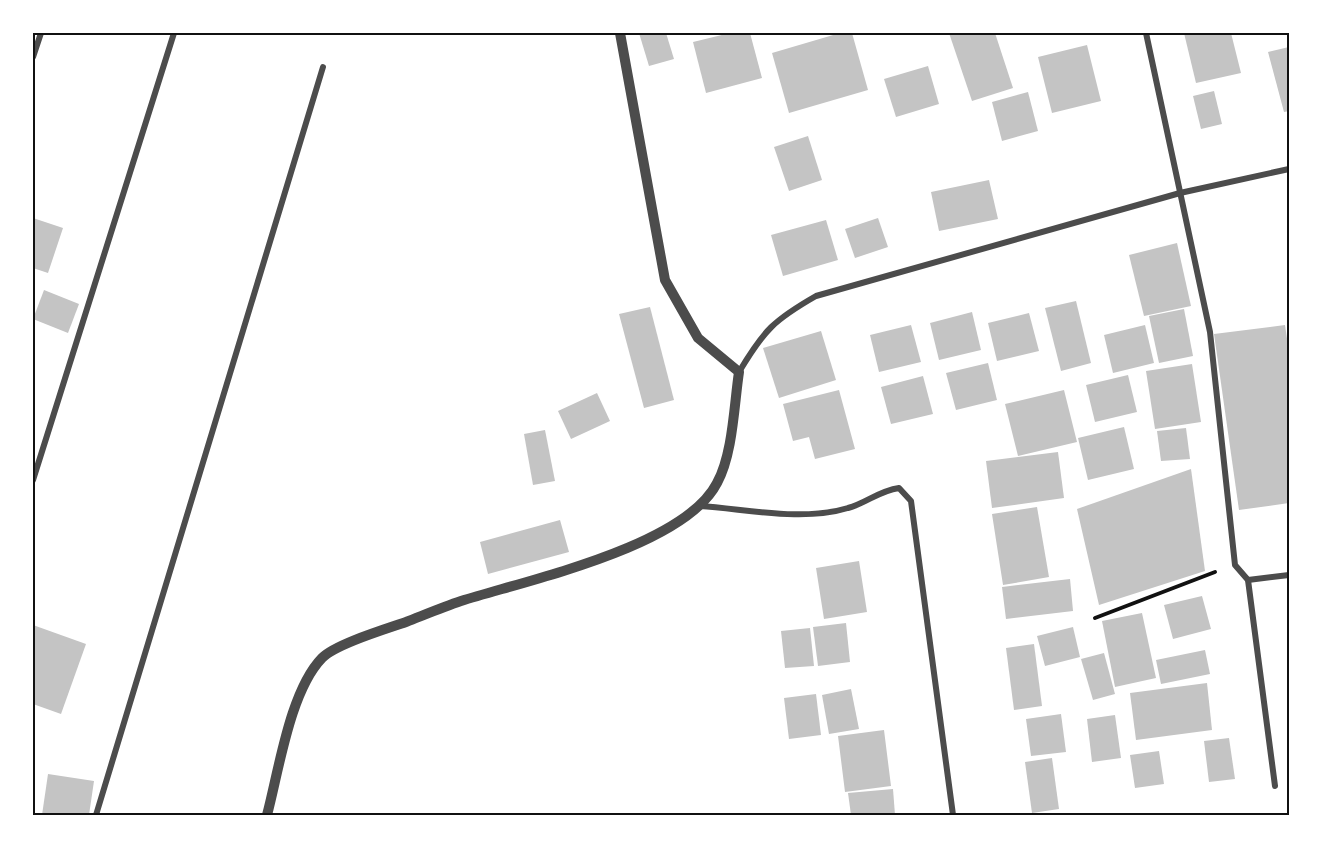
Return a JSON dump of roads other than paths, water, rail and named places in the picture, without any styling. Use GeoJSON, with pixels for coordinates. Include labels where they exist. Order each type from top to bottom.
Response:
{"type":"FeatureCollection","features":[{"type":"Feature","properties":{"kind":"street"},"geometry":{"type":"LineString","coordinates":[[33,57],[40,33]]}},
{"type":"Feature","properties":{"kind":"street"},"geometry":{"type":"LineString","coordinates":[[33,480],[174,33]]}},
{"type":"Feature","properties":{"kind":"street"},"geometry":{"type":"LineString","coordinates":[[620,33],[665,280],[698,338],[739,372]]}},
{"type":"Feature","properties":{"kind":"street"},"geometry":{"type":"LineString","coordinates":[[1146,33],[1210,332],[1235,565],[1248,580],[1275,786]]}},
{"type":"Feature","properties":{"kind":"street"},"geometry":{"type":"LineString","coordinates":[[96,815],[323,67]]}},
{"type":"Feature","properties":{"kind":"street"},"geometry":{"type":"LineString","coordinates":[[267,815],[299,692],[323,657],[357,640],[459,602],[598,560],[662,531],[700,506],[717,483],[726,458],[739,372],[761,336],[785,314],[816,296],[1180,193],[1289,169]]}},
{"type":"Feature","properties":{"kind":"street"},"geometry":{"type":"LineString","coordinates":[[700,506],[810,514],[849,508],[882,490],[899,488],[911,501],[953,815]]}},
{"type":"Feature","properties":{"kind":"street"},"geometry":{"type":"LineString","coordinates":[[1248,580],[1289,575]]}}]}
